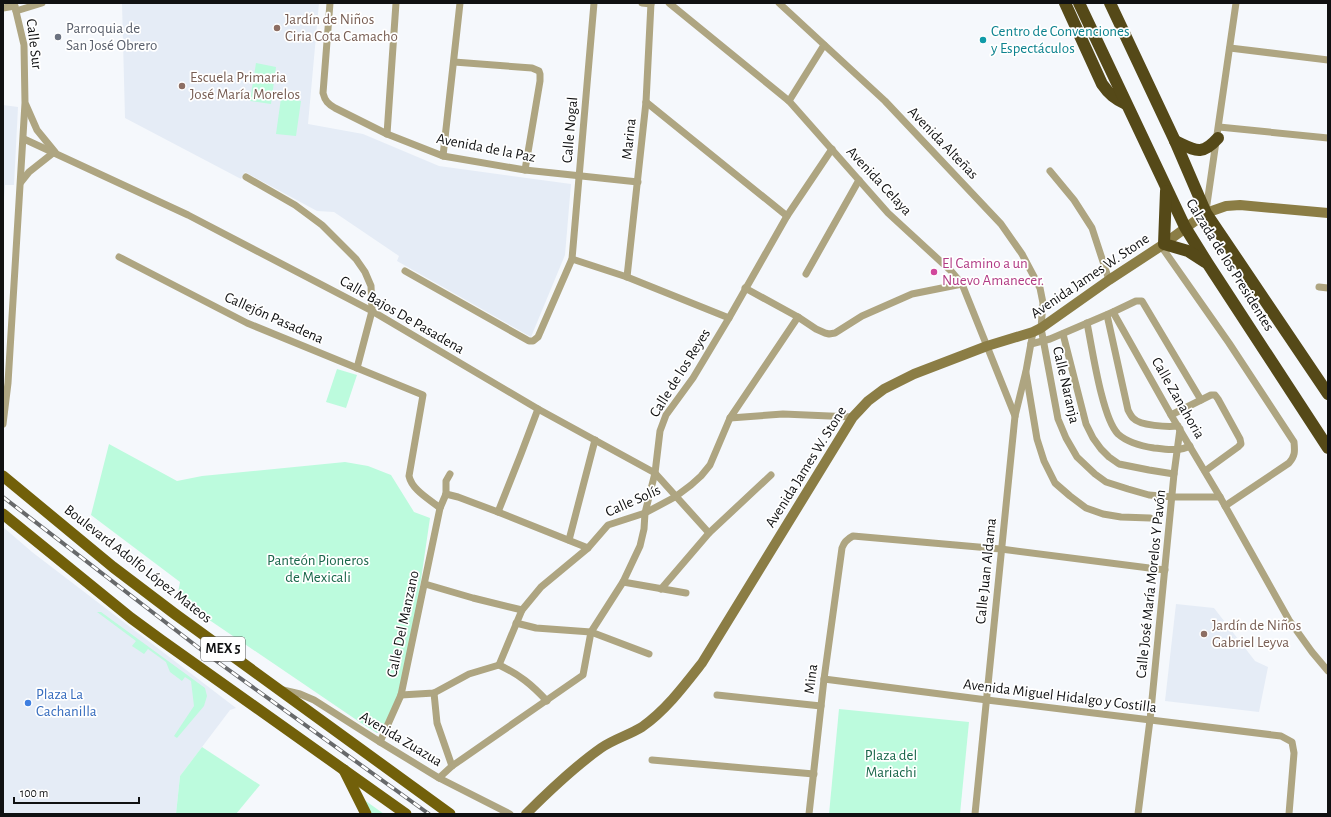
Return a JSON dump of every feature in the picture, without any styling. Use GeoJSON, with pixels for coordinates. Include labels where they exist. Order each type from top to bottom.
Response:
{"type":"FeatureCollection","features":[{"type":"Feature","properties":{"kind":"highway"},"geometry":{"type":"LineString","coordinates":[[1065,3],[1102,84],[1109,94],[1126,104]]}},
{"type":"Feature","properties":{"kind":"highway","name":"Calzada de los Presidentes"},"geometry":{"type":"LineString","coordinates":[[1079,3],[1185,227],[1328,448]]}},
{"type":"Feature","properties":{"kind":"highway","name":"Calzada de los Presidentes"},"geometry":{"type":"LineString","coordinates":[[1110,3],[1206,213],[1328,394]]}},
{"type":"Feature","properties":{"kind":"highway"},"geometry":{"type":"LineString","coordinates":[[1174,141],[1191,149],[1200,151],[1206,150],[1218,133]]}},
{"type":"Feature","properties":{"kind":"highway"},"geometry":{"type":"LineString","coordinates":[[1166,187],[1162,245],[1188,251],[1208,264]]}},
{"type":"Feature","properties":{"kind":"main road","name":"Avenida James W. Stone"},"geometry":{"type":"LineString","coordinates":[[526,814],[567,776],[602,748],[641,727],[665,708],[685,686],[702,663],[853,417],[868,401],[884,389],[914,374],[987,346],[1037,330],[1162,245],[1206,213],[1226,206],[1240,204],[1328,213]]}},
{"type":"Feature","properties":{"kind":"main road","name":"Boulevard Adolfo López Mateos"},"geometry":{"type":"LineString","coordinates":[[3,476],[113,567],[175,614],[450,814]]}},
{"type":"Feature","properties":{"kind":"main road","name":"MEX 5"},"geometry":{"type":"LineString","coordinates":[[3,514],[149,631],[406,814]]}},
{"type":"Feature","properties":{"kind":"main road"},"geometry":{"type":"LineString","coordinates":[[343,768],[366,814]]}},
{"type":"Feature","properties":{"kind":"street"},"geometry":{"type":"LineString","coordinates":[[3,8],[42,3]]}},
{"type":"Feature","properties":{"kind":"street","name":"Avenida de la Paz"},"geometry":{"type":"LineString","coordinates":[[330,3],[323,93],[328,104],[387,134],[442,156],[525,170],[638,182]]}},
{"type":"Feature","properties":{"kind":"street"},"geometry":{"type":"LineString","coordinates":[[387,134],[396,3]]}},
{"type":"Feature","properties":{"kind":"street"},"geometry":{"type":"LineString","coordinates":[[442,156],[460,3]]}},
{"type":"Feature","properties":{"kind":"street","name":"Calle Nogal"},"geometry":{"type":"LineString","coordinates":[[405,271],[529,341],[533,341],[538,337],[572,258],[594,3]]}},
{"type":"Feature","properties":{"kind":"street"},"geometry":{"type":"LineString","coordinates":[[642,3],[651,3]]}},
{"type":"Feature","properties":{"kind":"street","name":"Marina"},"geometry":{"type":"LineString","coordinates":[[627,277],[646,102],[651,3]]}},
{"type":"Feature","properties":{"kind":"street","name":"Avenida Celaya"},"geometry":{"type":"LineString","coordinates":[[669,3],[789,101],[888,212],[951,271],[962,284],[1015,416]]}},
{"type":"Feature","properties":{"kind":"street","name":"Avenida Alteñas"},"geometry":{"type":"LineString","coordinates":[[779,3],[885,101],[1001,224],[1022,254],[1040,288],[1043,303],[1037,330]]}},
{"type":"Feature","properties":{"kind":"street"},"geometry":{"type":"LineString","coordinates":[[1206,213],[1236,3]]}},
{"type":"Feature","properties":{"kind":"street","name":"Calle Sur"},"geometry":{"type":"LineString","coordinates":[[3,424],[8,383],[24,139],[24,45],[15,7]]}},
{"type":"Feature","properties":{"kind":"street"},"geometry":{"type":"LineString","coordinates":[[789,101],[824,45]]}},
{"type":"Feature","properties":{"kind":"street"},"geometry":{"type":"LineString","coordinates":[[1230,48],[1328,60]]}},
{"type":"Feature","properties":{"kind":"street"},"geometry":{"type":"LineString","coordinates":[[454,62],[532,68],[539,71],[540,81],[525,170]]}},
{"type":"Feature","properties":{"kind":"street"},"geometry":{"type":"LineString","coordinates":[[646,102],[787,216]]}},
{"type":"Feature","properties":{"kind":"street","name":"Calle Bajos De Pasadena"},"geometry":{"type":"LineString","coordinates":[[25,103],[37,130],[56,154]]}},
{"type":"Feature","properties":{"kind":"street"},"geometry":{"type":"LineString","coordinates":[[1218,133],[1328,138]]}},
{"type":"Feature","properties":{"kind":"street","name":"Calle Bajos De Pasadena"},"geometry":{"type":"LineString","coordinates":[[24,139],[188,215],[372,311],[538,409],[655,473],[709,533]]}},
{"type":"Feature","properties":{"kind":"street","name":"Calle de los Reyes"},"geometry":{"type":"LineString","coordinates":[[547,701],[583,675],[591,632],[623,582],[640,546],[644,530],[645,513],[655,473],[660,431],[666,415],[693,378],[787,216],[832,149]]}},
{"type":"Feature","properties":{"kind":"street"},"geometry":{"type":"LineString","coordinates":[[21,183],[29,172],[56,154]]}},
{"type":"Feature","properties":{"kind":"street"},"geometry":{"type":"LineString","coordinates":[[1050,171],[1074,200],[1092,228],[1109,280]]}},
{"type":"Feature","properties":{"kind":"street"},"geometry":{"type":"LineString","coordinates":[[246,177],[300,209],[322,225],[356,259],[365,272],[371,286],[372,311],[357,368]]}},
{"type":"Feature","properties":{"kind":"street"},"geometry":{"type":"LineString","coordinates":[[806,274],[859,180]]}},
{"type":"Feature","properties":{"kind":"street"},"geometry":{"type":"LineString","coordinates":[[1162,245],[1294,442],[1294,457],[1289,463],[1225,506]]}},
{"type":"Feature","properties":{"kind":"street","name":"Callejón Pasadena"},"geometry":{"type":"LineString","coordinates":[[119,257],[247,323],[423,395],[409,476],[410,482],[414,487],[440,508]]}},
{"type":"Feature","properties":{"kind":"street"},"geometry":{"type":"LineString","coordinates":[[572,258],[627,277],[729,318]]}},
{"type":"Feature","properties":{"kind":"street"},"geometry":{"type":"LineString","coordinates":[[745,288],[798,316],[825,334],[830,334],[835,333],[862,316],[912,294],[962,284]]}},
{"type":"Feature","properties":{"kind":"street"},"geometry":{"type":"LineString","coordinates":[[1319,287],[1328,288]]}},
{"type":"Feature","properties":{"kind":"street"},"geometry":{"type":"LineString","coordinates":[[1031,344],[1063,334],[1139,300],[1145,304],[1200,400]]}},
{"type":"Feature","properties":{"kind":"street"},"geometry":{"type":"LineString","coordinates":[[1110,314],[1128,410],[1137,422],[1179,427]]}},
{"type":"Feature","properties":{"kind":"street","name":"Calle Zanahoria"},"geometry":{"type":"LineString","coordinates":[[1110,314],[1205,471],[1289,620],[1328,671]]}},
{"type":"Feature","properties":{"kind":"street","name":"Calle Solís"},"geometry":{"type":"LineString","coordinates":[[499,665],[522,610],[541,587],[588,548],[608,524],[645,513],[675,497],[701,476],[710,465],[730,418],[798,316]]}},
{"type":"Feature","properties":{"kind":"street"},"geometry":{"type":"LineString","coordinates":[[1087,322],[1104,403],[1112,426],[1117,433],[1126,441],[1148,447],[1177,450],[1190,446]]}},
{"type":"Feature","properties":{"kind":"street","name":"Calle Naranja"},"geometry":{"type":"LineString","coordinates":[[1037,330],[1043,341],[1058,419],[1066,438],[1077,457],[1095,474],[1106,482],[1128,490],[1149,494],[1173,497],[1220,497]]}},
{"type":"Feature","properties":{"kind":"street","name":"Calle Juan Aldama"},"geometry":{"type":"LineString","coordinates":[[975,814],[1015,416],[1031,344],[1037,330]]}},
{"type":"Feature","properties":{"kind":"street"},"geometry":{"type":"LineString","coordinates":[[1063,334],[1086,424],[1093,438],[1101,449],[1119,464],[1174,474]]}},
{"type":"Feature","properties":{"kind":"street"},"geometry":{"type":"LineString","coordinates":[[1026,371],[1037,439],[1044,461],[1055,483],[1086,508],[1121,518],[1150,518]]}},
{"type":"Feature","properties":{"kind":"street"},"geometry":{"type":"LineString","coordinates":[[1171,415],[1213,395],[1218,399],[1241,442],[1238,447],[1205,471]]}},
{"type":"Feature","properties":{"kind":"street"},"geometry":{"type":"LineString","coordinates":[[498,512],[522,454],[538,409]]}},
{"type":"Feature","properties":{"kind":"street"},"geometry":{"type":"LineString","coordinates":[[730,418],[782,414],[853,417]]}},
{"type":"Feature","properties":{"kind":"street","name":"Calle José María Morelos Y Pavón"},"geometry":{"type":"LineString","coordinates":[[1138,814],[1150,720],[1179,427]]}},
{"type":"Feature","properties":{"kind":"street"},"geometry":{"type":"LineString","coordinates":[[569,540],[595,440]]}},
{"type":"Feature","properties":{"kind":"street","name":"Calle Del Manzano"},"geometry":{"type":"LineString","coordinates":[[380,742],[401,695],[440,508],[446,494],[446,481],[450,474]]}},
{"type":"Feature","properties":{"kind":"street"},"geometry":{"type":"LineString","coordinates":[[661,589],[709,533],[771,474]]}},
{"type":"Feature","properties":{"kind":"street"},"geometry":{"type":"LineString","coordinates":[[446,494],[498,512],[588,548]]}},
{"type":"Feature","properties":{"kind":"street","name":"Mina"},"geometry":{"type":"LineString","coordinates":[[809,814],[824,679],[844,542],[853,536],[1001,549]]}},
{"type":"Feature","properties":{"kind":"street"},"geometry":{"type":"LineString","coordinates":[[1001,549],[1165,570]]}},
{"type":"Feature","properties":{"kind":"street"},"geometry":{"type":"LineString","coordinates":[[623,582],[686,593]]}},
{"type":"Feature","properties":{"kind":"street"},"geometry":{"type":"LineString","coordinates":[[425,584],[522,610]]}},
{"type":"Feature","properties":{"kind":"street"},"geometry":{"type":"LineString","coordinates":[[516,623],[536,628],[591,632],[649,654]]}},
{"type":"Feature","properties":{"kind":"street"},"geometry":{"type":"LineString","coordinates":[[401,695],[434,693],[469,674],[499,665],[514,672],[532,685],[547,701],[452,766],[440,778]]}},
{"type":"Feature","properties":{"kind":"street","name":"Avenida Miguel Hidalgo y Costilla"},"geometry":{"type":"LineString","coordinates":[[824,679],[1281,736],[1292,742],[1294,753],[1288,814]]}},
{"type":"Feature","properties":{"kind":"street","name":"Avenida Zuazua"},"geometry":{"type":"LineString","coordinates":[[278,689],[300,694],[314,700],[440,778],[510,814]]}},
{"type":"Feature","properties":{"kind":"street"},"geometry":{"type":"LineString","coordinates":[[434,693],[437,723],[452,766]]}},
{"type":"Feature","properties":{"kind":"street"},"geometry":{"type":"LineString","coordinates":[[717,695],[821,706]]}},
{"type":"Feature","properties":{"kind":"street"},"geometry":{"type":"LineString","coordinates":[[652,760],[814,774]]}},
{"type":"Feature","properties":{"kind":"shaded area"},"geometry":{"type":"Polygon","coordinates":[[[122,3],[319,3],[308,124],[363,134],[439,166],[571,184],[565,255],[531,337],[397,261],[399,256],[334,212],[317,211],[245,172],[241,179],[125,118],[122,3]]]}},
{"type":"Feature","properties":{"kind":"shaded area"},"geometry":{"type":"Polygon","coordinates":[[[3,105],[18,107],[14,185],[5,185],[3,212],[3,105]]]}},
{"type":"Feature","properties":{"kind":"shaded area"},"geometry":{"type":"Polygon","coordinates":[[[3,527],[32,552],[236,708],[230,710],[180,776],[176,814],[3,814],[3,527]]]}},
{"type":"Feature","properties":{"kind":"shaded area","name":"Jardín de Niños Gabriel Leyva"},"geometry":{"type":"Polygon","coordinates":[[[1176,604],[1214,608],[1255,661],[1268,667],[1259,712],[1165,701],[1176,604]]]}},
{"type":"Feature","properties":{"kind":"green space"},"geometry":{"type":"Polygon","coordinates":[[[256,63],[276,67],[271,104],[250,101],[256,63]]]}},
{"type":"Feature","properties":{"kind":"green space"},"geometry":{"type":"Polygon","coordinates":[[[281,98],[301,101],[296,136],[276,134],[281,98]]]}},
{"type":"Feature","properties":{"kind":"green space"},"geometry":{"type":"Polygon","coordinates":[[[337,369],[357,375],[346,408],[326,402],[337,369]]]}},
{"type":"Feature","properties":{"kind":"green space","name":"Panteón Pioneros de Mexicali"},"geometry":{"type":"Polygon","coordinates":[[[109,444],[177,481],[202,476],[345,462],[368,466],[391,475],[414,512],[430,518],[417,607],[399,694],[382,733],[377,733],[361,723],[177,598],[180,582],[91,515],[109,444]]]}},
{"type":"Feature","properties":{"kind":"green space"},"geometry":{"type":"Polygon","coordinates":[[[97,612],[101,612],[205,688],[207,696],[204,706],[177,738],[174,736],[194,706],[191,681],[185,677],[182,681],[170,672],[166,662],[148,649],[144,654],[132,646],[136,641],[97,612]]]}},
{"type":"Feature","properties":{"kind":"green space","name":"Plaza del Mariachi"},"geometry":{"type":"Polygon","coordinates":[[[839,709],[969,722],[960,814],[829,814],[839,709]]]}},
{"type":"Feature","properties":{"kind":"green space"},"geometry":{"type":"Polygon","coordinates":[[[202,747],[260,785],[236,814],[176,814],[180,776],[202,747]]]}},
{"type":"Feature","properties":{"kind":"green space"},"geometry":{"type":"Polygon","coordinates":[[[363,799],[384,814],[372,814],[363,799]]]}},
{"type":"Feature","properties":{"kind":"railway"},"geometry":{"type":"LineString","coordinates":[[3,497],[208,655],[429,814]]}},
{"type":"Feature","properties":{"kind":"place","name":"Jardín de Niños Ciria Cota Camacho"},"geometry":{"type":"Point","coordinates":[277,28]}},
{"type":"Feature","properties":{"kind":"place","name":"Parroquia de San José Obrero"},"geometry":{"type":"Point","coordinates":[58,37]}},
{"type":"Feature","properties":{"kind":"place","name":"Centro de Convenciones y Espectáculos"},"geometry":{"type":"Point","coordinates":[983,40]}},
{"type":"Feature","properties":{"kind":"place","name":"Escuela Primaria José María Morelos"},"geometry":{"type":"Point","coordinates":[182,86]}},
{"type":"Feature","properties":{"kind":"place","name":"El Camino a un Nuevo Amanecer."},"geometry":{"type":"Point","coordinates":[934,272]}},
{"type":"Feature","properties":{"kind":"place","name":"Jardín de Niños Gabriel Leyva"},"geometry":{"type":"Point","coordinates":[1204,634]}},
{"type":"Feature","properties":{"kind":"place","name":"Plaza La Cachanilla"},"geometry":{"type":"Point","coordinates":[28,703]}}]}
